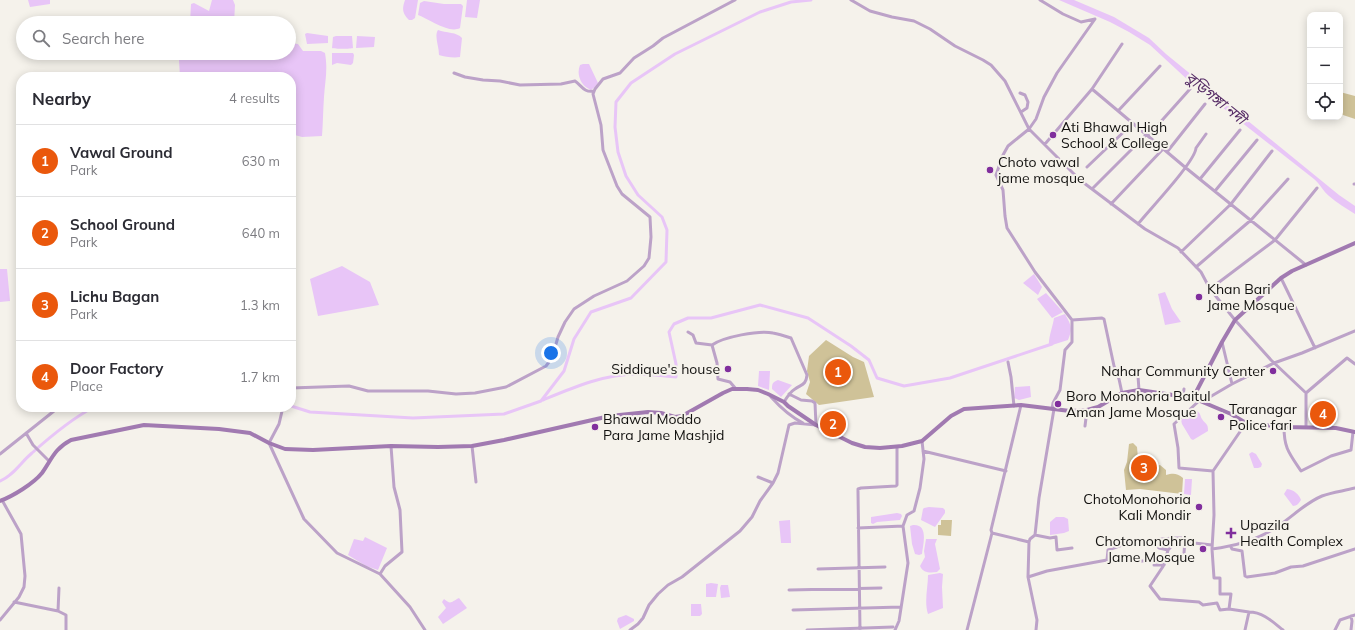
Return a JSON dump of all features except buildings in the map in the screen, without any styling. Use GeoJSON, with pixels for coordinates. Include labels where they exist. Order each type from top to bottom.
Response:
{"type":"FeatureCollection","features":[{"type":"Feature","properties":{"kind":"main road"},"geometry":{"type":"LineString","coordinates":[[1193,398],[1235,320],[1281,278],[1292,271],[1355,243]]}},
{"type":"Feature","properties":{"kind":"main road"},"geometry":{"type":"LineString","coordinates":[[1,501],[30,484],[42,474],[49,461],[60,447],[71,440],[144,425],[219,429],[250,433],[285,449],[313,450],[391,446],[472,446],[610,416],[648,412],[661,413],[674,417],[682,416],[732,389],[758,390],[768,394],[784,402],[816,425],[852,443],[865,447],[897,447],[922,441],[951,416],[964,409],[1021,405],[1070,411],[1087,410],[1098,408],[1122,393],[1139,390],[1202,400],[1245,422],[1284,427],[1336,428],[1354,432]]}},
{"type":"Feature","properties":{"kind":"street"},"geometry":{"type":"LineString","coordinates":[[296,388],[349,386],[368,391],[428,391],[456,394],[475,393],[506,387],[546,366],[552,358],[558,337],[565,322],[574,309],[594,296],[627,281],[644,266],[648,258],[651,236],[650,217],[622,194],[617,186],[603,150],[601,125],[593,94],[594,91],[604,79],[620,73],[634,58],[663,38],[735,0]]}},
{"type":"Feature","properties":{"kind":"street"},"geometry":{"type":"LineString","coordinates":[[851,0],[870,11],[914,21],[930,29],[955,46],[991,65],[1005,81],[1029,129],[1080,180],[1138,224],[1178,248],[1201,272],[1210,289],[1235,320],[1274,363],[1306,393],[1306,427]]}},
{"type":"Feature","properties":{"kind":"street"},"geometry":{"type":"LineString","coordinates":[[1036,630],[1037,620],[1028,577],[1028,542],[1035,535],[1040,491],[1053,409],[1055,399],[1060,390],[1065,350],[1072,342],[1072,320],[1035,272],[1007,228],[1003,190],[996,175],[1008,146],[1029,129],[1036,119],[1044,97],[1056,76],[1095,19],[1081,22],[1063,14],[1040,0]]}},
{"type":"Feature","properties":{"kind":"street"},"geometry":{"type":"LineString","coordinates":[[1045,144],[1092,89],[1122,44]]}},
{"type":"Feature","properties":{"kind":"street"},"geometry":{"type":"LineString","coordinates":[[1118,111],[1160,66]]}},
{"type":"Feature","properties":{"kind":"street"},"geometry":{"type":"LineString","coordinates":[[454,73],[465,77],[504,81],[520,85],[561,84],[575,81],[584,90],[588,92],[594,91]]}},
{"type":"Feature","properties":{"kind":"street"},"geometry":{"type":"LineString","coordinates":[[1092,89],[1186,168],[1306,265]]}},
{"type":"Feature","properties":{"kind":"street"},"geometry":{"type":"LineString","coordinates":[[1092,189],[1147,135],[1190,89]]}},
{"type":"Feature","properties":{"kind":"street"},"geometry":{"type":"LineString","coordinates":[[1020,93],[1025,95],[1028,102],[1027,108],[1021,112]]}},
{"type":"Feature","properties":{"kind":"street"},"geometry":{"type":"LineString","coordinates":[[1167,152],[1205,104]]}},
{"type":"Feature","properties":{"kind":"street"},"geometry":{"type":"LineString","coordinates":[[1087,167],[1133,123]]}},
{"type":"Feature","properties":{"kind":"street"},"geometry":{"type":"LineString","coordinates":[[1200,179],[1240,130]]}},
{"type":"Feature","properties":{"kind":"street"},"geometry":{"type":"LineString","coordinates":[[1138,224],[1186,168],[1194,156],[1196,148],[1206,134]]}},
{"type":"Feature","properties":{"kind":"street"},"geometry":{"type":"LineString","coordinates":[[1215,191],[1257,140]]}},
{"type":"Feature","properties":{"kind":"street"},"geometry":{"type":"LineString","coordinates":[[1111,204],[1163,149]]}},
{"type":"Feature","properties":{"kind":"street"},"geometry":{"type":"LineString","coordinates":[[1181,252],[1231,204],[1272,151]]}},
{"type":"Feature","properties":{"kind":"street"},"geometry":{"type":"LineString","coordinates":[[1196,267],[1251,220],[1288,180]]}},
{"type":"Feature","properties":{"kind":"street"},"geometry":{"type":"LineString","coordinates":[[1210,289],[1275,240],[1317,188]]}},
{"type":"Feature","properties":{"kind":"street"},"geometry":{"type":"LineString","coordinates":[[1281,278],[1315,348]]}},
{"type":"Feature","properties":{"kind":"street"},"geometry":{"type":"LineString","coordinates":[[1072,320],[1102,318],[1104,320],[1114,366],[1122,393]]}},
{"type":"Feature","properties":{"kind":"street"},"geometry":{"type":"LineString","coordinates":[[1213,471],[1178,468],[1178,448],[1174,424],[1202,400],[1231,384],[1274,363],[1355,331]]}},
{"type":"Feature","properties":{"kind":"street"},"geometry":{"type":"LineString","coordinates":[[688,332],[693,335],[696,342],[712,345],[717,341],[745,334],[771,332],[791,338],[807,375],[807,380],[804,385],[795,389],[789,394],[784,402]]}},
{"type":"Feature","properties":{"kind":"street"},"geometry":{"type":"LineString","coordinates":[[1222,342],[1231,384]]}},
{"type":"Feature","properties":{"kind":"street"},"geometry":{"type":"LineString","coordinates":[[712,345],[718,379],[730,382],[736,389]]}},
{"type":"Feature","properties":{"kind":"street"},"geometry":{"type":"LineString","coordinates":[[1306,393],[1347,358],[1355,364]]}},
{"type":"Feature","properties":{"kind":"street"},"geometry":{"type":"LineString","coordinates":[[1008,362],[1014,406]]}},
{"type":"Feature","properties":{"kind":"street"},"geometry":{"type":"LineString","coordinates":[[1138,376],[1139,390]]}},
{"type":"Feature","properties":{"kind":"street"},"geometry":{"type":"LineString","coordinates":[[1183,396],[1184,389]]}},
{"type":"Feature","properties":{"kind":"street"},"geometry":{"type":"LineString","coordinates":[[768,394],[780,407],[805,424]]}},
{"type":"Feature","properties":{"kind":"street"},"geometry":{"type":"LineString","coordinates":[[630,630],[638,624],[643,618],[649,605],[668,585],[682,578],[740,531],[752,517],[760,501],[773,483],[778,473],[790,424],[816,425],[815,403],[812,401],[801,400],[789,394]]}},
{"type":"Feature","properties":{"kind":"street"},"geometry":{"type":"LineString","coordinates":[[967,630],[992,533],[991,530],[1021,405]]}},
{"type":"Feature","properties":{"kind":"street"},"geometry":{"type":"LineString","coordinates":[[1085,426],[1087,410]]}},
{"type":"Feature","properties":{"kind":"street"},"geometry":{"type":"LineString","coordinates":[[0,454],[53,412]]}},
{"type":"Feature","properties":{"kind":"street"},"geometry":{"type":"LineString","coordinates":[[282,412],[280,424],[269,443],[304,520],[337,553],[380,574],[410,607],[425,630]]}},
{"type":"Feature","properties":{"kind":"street"},"geometry":{"type":"LineString","coordinates":[[1229,609],[1231,594],[1220,594],[1220,578],[1214,578],[1212,549],[1214,503],[1213,471],[1245,422]]}},
{"type":"Feature","properties":{"kind":"street"},"geometry":{"type":"LineString","coordinates":[[1284,427],[1284,442],[1290,456],[1301,470],[1331,456],[1351,450],[1354,432]]}},
{"type":"Feature","properties":{"kind":"street"},"geometry":{"type":"LineString","coordinates":[[26,433],[33,445],[49,461]]}},
{"type":"Feature","properties":{"kind":"street"},"geometry":{"type":"LineString","coordinates":[[807,630],[894,629],[899,621],[908,563],[903,526],[907,515],[914,510],[920,488],[924,451],[922,441]]}},
{"type":"Feature","properties":{"kind":"street"},"geometry":{"type":"LineString","coordinates":[[380,574],[385,566],[402,552],[400,510],[394,487],[391,446]]}},
{"type":"Feature","properties":{"kind":"street"},"geometry":{"type":"LineString","coordinates":[[472,446],[476,482]]}},
{"type":"Feature","properties":{"kind":"street"},"geometry":{"type":"LineString","coordinates":[[860,629],[858,489],[897,485],[897,447]]}},
{"type":"Feature","properties":{"kind":"street"},"geometry":{"type":"LineString","coordinates":[[924,451],[1006,471]]}},
{"type":"Feature","properties":{"kind":"street"},"geometry":{"type":"LineString","coordinates":[[758,477],[773,483]]}},
{"type":"Feature","properties":{"kind":"street"},"geometry":{"type":"LineString","coordinates":[[1212,549],[1231,547],[1264,535],[1322,496],[1355,488]]}},
{"type":"Feature","properties":{"kind":"street"},"geometry":{"type":"LineString","coordinates":[[0,620],[19,597],[25,582],[21,534],[1,501]]}},
{"type":"Feature","properties":{"kind":"street"},"geometry":{"type":"LineString","coordinates":[[858,528],[903,526]]}},
{"type":"Feature","properties":{"kind":"street"},"geometry":{"type":"LineString","coordinates":[[992,533],[1028,542]]}},
{"type":"Feature","properties":{"kind":"street"},"geometry":{"type":"LineString","coordinates":[[1035,535],[1050,538],[1056,537],[1058,550],[1072,548]]}},
{"type":"Feature","properties":{"kind":"street"},"geometry":{"type":"LineString","coordinates":[[1173,538],[1164,565],[1150,586],[1160,599],[1199,602],[1203,605],[1217,603],[1220,610],[1229,609],[1257,612],[1267,617],[1283,630]]}},
{"type":"Feature","properties":{"kind":"street"},"geometry":{"type":"LineString","coordinates":[[1028,577],[1107,560],[1108,550],[1121,545],[1143,540],[1181,538],[1194,543],[1212,545]]}},
{"type":"Feature","properties":{"kind":"street"},"geometry":{"type":"LineString","coordinates":[[1184,552],[1185,540]]}},
{"type":"Feature","properties":{"kind":"street"},"geometry":{"type":"LineString","coordinates":[[1156,545],[1159,548],[1168,550]]}},
{"type":"Feature","properties":{"kind":"street"},"geometry":{"type":"LineString","coordinates":[[1231,547],[1232,549],[1242,551],[1244,576],[1247,577],[1275,573],[1291,567],[1303,566],[1355,549]]}},
{"type":"Feature","properties":{"kind":"street"},"geometry":{"type":"LineString","coordinates":[[1142,561],[1146,561],[1153,557],[1166,557]]}},
{"type":"Feature","properties":{"kind":"street"},"geometry":{"type":"LineString","coordinates":[[1154,565],[1164,565]]}},
{"type":"Feature","properties":{"kind":"street"},"geometry":{"type":"LineString","coordinates":[[818,569],[885,567]]}},
{"type":"Feature","properties":{"kind":"street"},"geometry":{"type":"LineString","coordinates":[[58,611],[59,588]]}},
{"type":"Feature","properties":{"kind":"street"},"geometry":{"type":"LineString","coordinates":[[789,590],[881,588]]}},
{"type":"Feature","properties":{"kind":"street"},"geometry":{"type":"LineString","coordinates":[[14,602],[58,611],[66,615],[66,630]]}},
{"type":"Feature","properties":{"kind":"street"},"geometry":{"type":"LineString","coordinates":[[793,610],[900,607]]}},
{"type":"Feature","properties":{"kind":"street"},"geometry":{"type":"LineString","coordinates":[[1245,630],[1250,612]]}},
{"type":"Feature","properties":{"kind":"street"},"geometry":{"type":"LineString","coordinates":[[1335,630],[1340,620],[1355,615]]}},
{"type":"Feature","properties":{"kind":"street"},"geometry":{"type":"LineString","coordinates":[[1351,616],[1351,630]]}},
{"type":"Feature","properties":{"kind":"shaded area"},"geometry":{"type":"Polygon","coordinates":[[[1343,93],[1355,96],[1355,119],[1343,115],[1343,93]]]}},
{"type":"Feature","properties":{"kind":"shaded area"},"geometry":{"type":"Polygon","coordinates":[[[826,340],[864,362],[874,397],[819,405],[806,394],[810,382],[807,371],[809,356],[826,340]]]}},
{"type":"Feature","properties":{"kind":"shaded area"},"geometry":{"type":"Polygon","coordinates":[[[1133,443],[1137,447],[1138,458],[1148,459],[1154,466],[1160,465],[1166,470],[1166,475],[1175,474],[1183,478],[1182,494],[1140,489],[1126,490],[1124,470],[1127,462],[1129,444],[1133,443]]]}},
{"type":"Feature","properties":{"kind":"shaded area"},"geometry":{"type":"Polygon","coordinates":[[[941,520],[952,520],[951,536],[938,535],[938,525],[941,525],[941,520]]]}},
{"type":"Feature","properties":{"kind":"water"},"geometry":{"type":"Polygon","coordinates":[[[28,0],[50,0],[50,4],[30,7],[28,0]]]}},
{"type":"Feature","properties":{"kind":"water"},"geometry":{"type":"Polygon","coordinates":[[[212,0],[233,0],[235,5],[234,16],[190,16],[191,4],[194,3],[209,11],[212,0]]]}},
{"type":"Feature","properties":{"kind":"water"},"geometry":{"type":"Polygon","coordinates":[[[405,0],[418,0],[415,18],[412,20],[409,20],[404,13],[403,8],[405,0]]]}},
{"type":"Feature","properties":{"kind":"water"},"geometry":{"type":"Polygon","coordinates":[[[467,0],[480,0],[477,18],[465,17],[467,0]]]}},
{"type":"Feature","properties":{"kind":"water","name":"বুড়িগঙ্গা নদী"},"geometry":{"type":"Polygon","coordinates":[[[1059,0],[1074,0],[1114,17],[1149,38],[1166,54],[1339,195],[1355,206],[1355,214],[1332,199],[1314,179],[1190,82],[1150,45],[1110,22],[1059,0]]]}},
{"type":"Feature","properties":{"kind":"water"},"geometry":{"type":"Polygon","coordinates":[[[424,1],[444,4],[461,4],[463,6],[460,28],[445,28],[418,15],[420,3],[424,1]]]}},
{"type":"Feature","properties":{"kind":"water"},"geometry":{"type":"Polygon","coordinates":[[[438,30],[460,36],[462,38],[460,57],[439,55],[437,38],[438,30]]]}},
{"type":"Feature","properties":{"kind":"water"},"geometry":{"type":"Polygon","coordinates":[[[305,34],[328,36],[328,43],[307,44],[305,34]]]}},
{"type":"Feature","properties":{"kind":"water"},"geometry":{"type":"Polygon","coordinates":[[[352,36],[353,48],[332,48],[333,37],[352,36]]]}},
{"type":"Feature","properties":{"kind":"water"},"geometry":{"type":"Polygon","coordinates":[[[357,36],[375,37],[374,47],[356,48],[357,36]]]}},
{"type":"Feature","properties":{"kind":"water"},"geometry":{"type":"Polygon","coordinates":[[[296,44],[298,44],[303,51],[321,51],[325,53],[326,59],[322,136],[302,137],[296,135],[296,72],[180,72],[179,60],[296,60],[296,44]]]}},
{"type":"Feature","properties":{"kind":"water"},"geometry":{"type":"Polygon","coordinates":[[[332,53],[353,53],[353,63],[351,65],[337,63],[332,65],[332,53]]]}},
{"type":"Feature","properties":{"kind":"water"},"geometry":{"type":"Polygon","coordinates":[[[589,64],[598,83],[591,90],[584,86],[580,80],[579,69],[580,65],[589,64]]]}},
{"type":"Feature","properties":{"kind":"water"},"geometry":{"type":"Polygon","coordinates":[[[342,266],[370,282],[379,305],[318,316],[310,279],[342,266]]]}},
{"type":"Feature","properties":{"kind":"water"},"geometry":{"type":"Polygon","coordinates":[[[0,269],[7,269],[10,301],[0,302],[0,269]]]}},
{"type":"Feature","properties":{"kind":"water"},"geometry":{"type":"Polygon","coordinates":[[[1034,274],[1042,287],[1038,295],[1023,283],[1034,274]]]}},
{"type":"Feature","properties":{"kind":"water"},"geometry":{"type":"Polygon","coordinates":[[[1165,292],[1172,309],[1181,322],[1165,325],[1158,294],[1165,292]]]}},
{"type":"Feature","properties":{"kind":"water"},"geometry":{"type":"Polygon","coordinates":[[[1046,293],[1063,312],[1052,318],[1037,299],[1046,293]]]}},
{"type":"Feature","properties":{"kind":"water"},"geometry":{"type":"Polygon","coordinates":[[[1065,314],[1071,327],[1068,340],[1049,346],[1049,339],[1054,318],[1065,314]]]}},
{"type":"Feature","properties":{"kind":"water"},"geometry":{"type":"Polygon","coordinates":[[[759,371],[770,371],[769,390],[758,386],[759,371]]]}},
{"type":"Feature","properties":{"kind":"water"},"geometry":{"type":"Polygon","coordinates":[[[778,380],[792,385],[781,397],[772,389],[773,383],[778,380]]]}},
{"type":"Feature","properties":{"kind":"water"},"geometry":{"type":"Polygon","coordinates":[[[1030,386],[1031,397],[1019,400],[1014,398],[1015,387],[1030,386]]]}},
{"type":"Feature","properties":{"kind":"water"},"geometry":{"type":"Polygon","coordinates":[[[1197,411],[1207,425],[1208,431],[1193,440],[1182,424],[1181,420],[1186,415],[1197,411]]]}},
{"type":"Feature","properties":{"kind":"water"},"geometry":{"type":"Polygon","coordinates":[[[1252,452],[1256,454],[1262,464],[1261,467],[1254,468],[1249,454],[1252,452]]]}},
{"type":"Feature","properties":{"kind":"water"},"geometry":{"type":"Polygon","coordinates":[[[1185,479],[1192,479],[1191,495],[1184,494],[1185,479]]]}},
{"type":"Feature","properties":{"kind":"water"},"geometry":{"type":"Polygon","coordinates":[[[1287,489],[1294,491],[1299,496],[1301,500],[1297,505],[1293,506],[1284,494],[1287,489]]]}},
{"type":"Feature","properties":{"kind":"water"},"geometry":{"type":"Polygon","coordinates":[[[929,507],[943,508],[945,510],[945,513],[935,527],[921,520],[923,509],[929,507]]]}},
{"type":"Feature","properties":{"kind":"water"},"geometry":{"type":"Polygon","coordinates":[[[897,513],[901,514],[902,516],[900,520],[877,522],[873,524],[871,523],[871,517],[897,513]]]}},
{"type":"Feature","properties":{"kind":"water"},"geometry":{"type":"Polygon","coordinates":[[[1056,517],[1064,517],[1068,519],[1069,531],[1050,535],[1050,522],[1056,517]]]}},
{"type":"Feature","properties":{"kind":"water"},"geometry":{"type":"Polygon","coordinates":[[[790,520],[791,543],[781,543],[779,521],[790,520]]]}},
{"type":"Feature","properties":{"kind":"water"},"geometry":{"type":"Polygon","coordinates":[[[913,525],[921,528],[924,535],[922,554],[919,555],[915,554],[912,544],[910,526],[913,525]]]}},
{"type":"Feature","properties":{"kind":"water"},"geometry":{"type":"Polygon","coordinates":[[[365,537],[387,548],[378,570],[366,566],[348,555],[354,539],[363,541],[365,537]]]}},
{"type":"Feature","properties":{"kind":"water"},"geometry":{"type":"Polygon","coordinates":[[[926,539],[937,539],[935,544],[940,569],[937,572],[927,572],[920,566],[925,557],[924,551],[926,539]]]}},
{"type":"Feature","properties":{"kind":"water"},"geometry":{"type":"Polygon","coordinates":[[[943,574],[943,608],[928,614],[926,600],[928,575],[943,574]]]}},
{"type":"Feature","properties":{"kind":"water"},"geometry":{"type":"Polygon","coordinates":[[[706,584],[718,584],[716,597],[706,597],[706,584]]]}},
{"type":"Feature","properties":{"kind":"water"},"geometry":{"type":"Polygon","coordinates":[[[721,585],[728,585],[730,597],[721,598],[721,585]]]}},
{"type":"Feature","properties":{"kind":"water"},"geometry":{"type":"Polygon","coordinates":[[[459,598],[467,608],[443,624],[438,617],[446,608],[442,602],[444,599],[448,602],[453,602],[459,598]]]}},
{"type":"Feature","properties":{"kind":"water"},"geometry":{"type":"Polygon","coordinates":[[[691,604],[701,604],[702,614],[700,616],[691,616],[691,604]]]}},
{"type":"Feature","properties":{"kind":"water"},"geometry":{"type":"Polygon","coordinates":[[[626,615],[634,619],[634,621],[620,629],[617,621],[618,618],[626,615]]]}},
{"type":"Feature","properties":{"kind":"waterway"},"geometry":{"type":"LineString","coordinates":[[296,408],[310,412],[413,418],[504,414],[541,401],[564,371],[574,339],[591,312],[631,298],[666,262],[667,230],[662,217],[638,195],[626,176],[618,152],[615,127],[616,102],[631,83],[675,54],[760,12],[791,2],[811,0]]}},
{"type":"Feature","properties":{"kind":"waterway"},"geometry":{"type":"LineString","coordinates":[[543,400],[588,382],[612,376],[637,374],[676,377],[676,364],[669,332],[674,324],[688,318],[711,318],[760,305],[808,318],[851,346],[869,360],[877,378],[904,386],[950,378],[1052,344]]}},
{"type":"Feature","properties":{"kind":"waterway"},"geometry":{"type":"LineString","coordinates":[[0,481],[9,476],[46,440],[86,412]]}},
{"type":"Feature","properties":{"kind":"place","name":"Ati Bhawal High School & College"},"geometry":{"type":"Point","coordinates":[1053,135]}},
{"type":"Feature","properties":{"kind":"place","name":"Choto vawal jame mosque"},"geometry":{"type":"Point","coordinates":[990,170]}},
{"type":"Feature","properties":{"kind":"place","name":"Khan Bari Jame Mosque"},"geometry":{"type":"Point","coordinates":[1199,297]}},
{"type":"Feature","properties":{"kind":"place","name":"Siddique's house"},"geometry":{"type":"Point","coordinates":[728,369]}},
{"type":"Feature","properties":{"kind":"place","name":"Nahar Community Center"},"geometry":{"type":"Point","coordinates":[1273,371]}},
{"type":"Feature","properties":{"kind":"place","name":"Vawal Ground"},"geometry":{"type":"Point","coordinates":[838,372]}},
{"type":"Feature","properties":{"kind":"place","name":"Boro Monohoria Baitul Aman Jame Mosque"},"geometry":{"type":"Point","coordinates":[1058,404]}},
{"type":"Feature","properties":{"kind":"place","name":"Door Factory"},"geometry":{"type":"Point","coordinates":[1323,414]}},
{"type":"Feature","properties":{"kind":"place","name":"Taranagar Police fari"},"geometry":{"type":"Point","coordinates":[1221,417]}},
{"type":"Feature","properties":{"kind":"place","name":"School Ground"},"geometry":{"type":"Point","coordinates":[833,424]}},
{"type":"Feature","properties":{"kind":"place","name":"Bhawal Moddo Para Jame Mashjid"},"geometry":{"type":"Point","coordinates":[595,427]}},
{"type":"Feature","properties":{"kind":"place","name":"Lichu Bagan"},"geometry":{"type":"Point","coordinates":[1144,468]}},
{"type":"Feature","properties":{"kind":"place","name":"ChotoMonohoria Kali Mondir"},"geometry":{"type":"Point","coordinates":[1199,507]}},
{"type":"Feature","properties":{"kind":"place","name":"Upazila Health Complex"},"geometry":{"type":"Point","coordinates":[1231,533]}},
{"type":"Feature","properties":{"kind":"place","name":"Chotomonohria Jame Mosque"},"geometry":{"type":"Point","coordinates":[1203,549]}}]}
